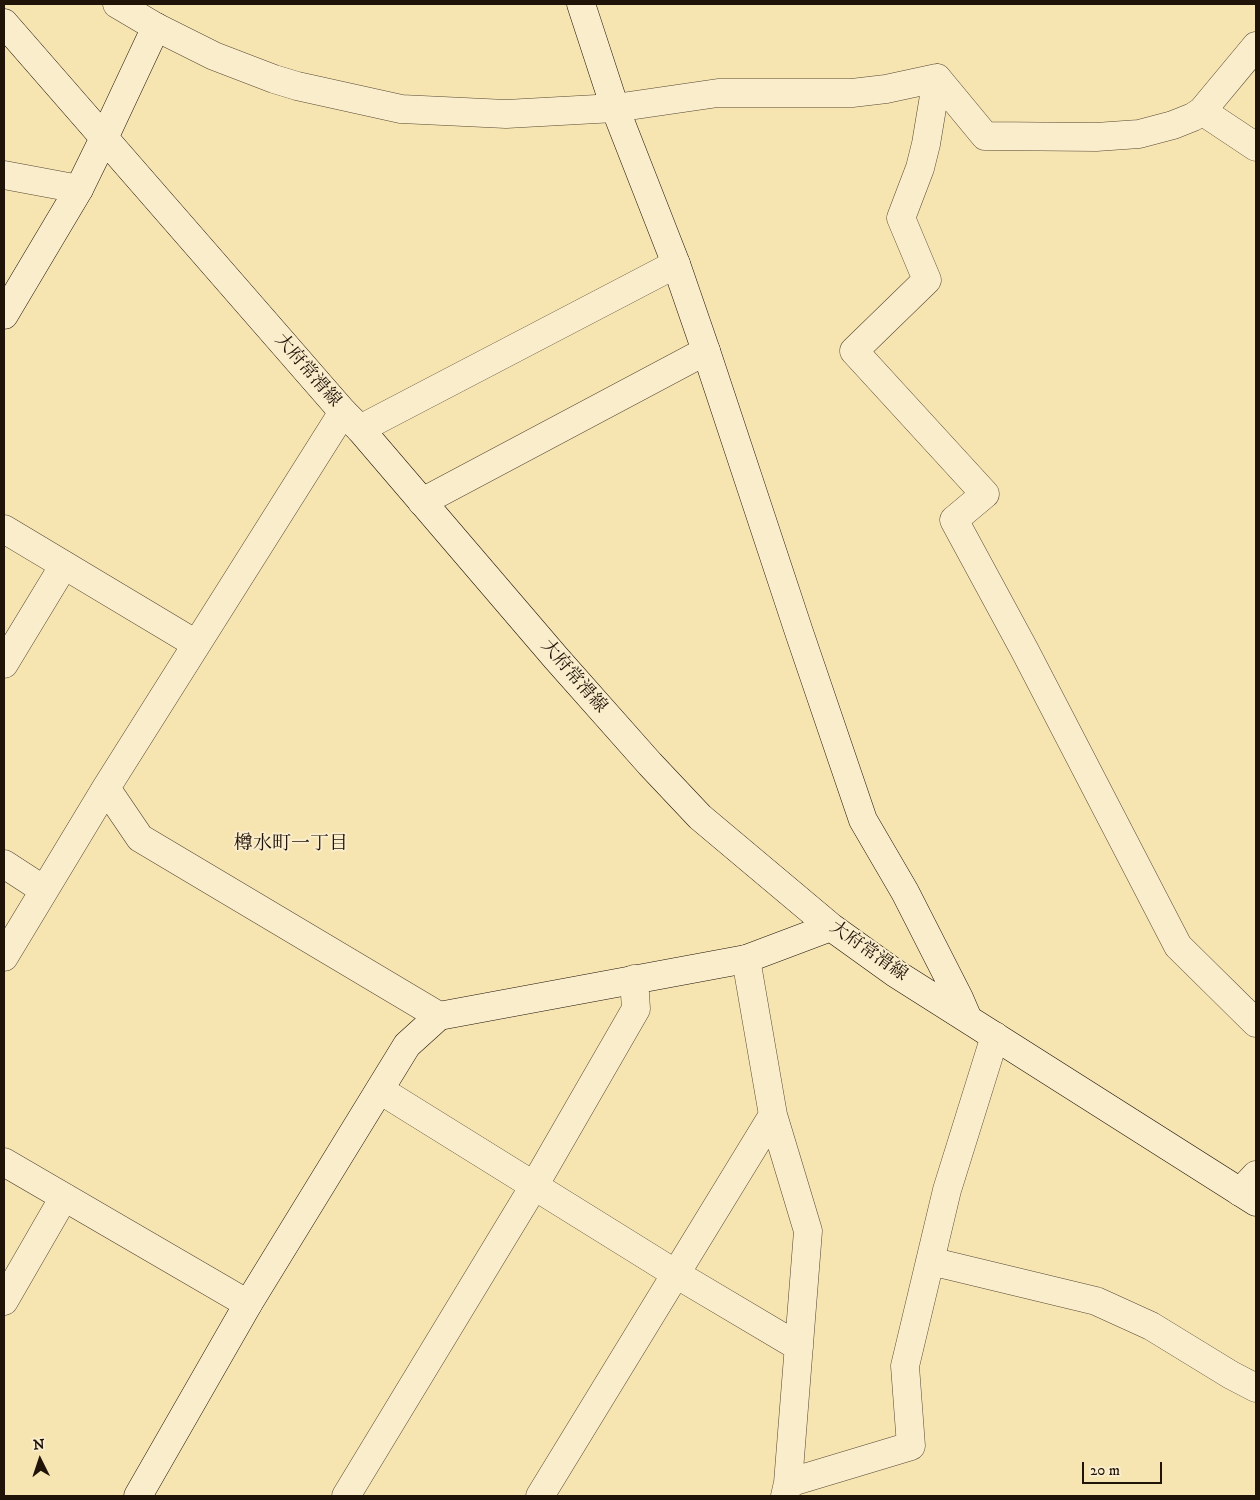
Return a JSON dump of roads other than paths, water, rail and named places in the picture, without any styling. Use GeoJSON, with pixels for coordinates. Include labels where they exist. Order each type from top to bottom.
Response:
{"type":"FeatureCollection","features":[{"type":"Feature","properties":{"kind":"street"},"geometry":{"type":"LineString","coordinates":[[117,4],[156,27],[214,56],[274,79],[297,86],[401,109],[506,114],[615,108],[718,93],[852,93],[886,89],[936,78]]}},
{"type":"Feature","properties":{"kind":"street"},"geometry":{"type":"LineString","coordinates":[[581,4],[615,108],[676,264],[706,350],[863,820],[906,892],[968,1019]]}},
{"type":"Feature","properties":{"kind":"street","name":"大府常滑線"},"geometry":{"type":"LineString","coordinates":[[4,23],[351,420],[568,672],[700,817],[831,927],[895,973],[995,1036],[1251,1190]]}},
{"type":"Feature","properties":{"kind":"street"},"geometry":{"type":"LineString","coordinates":[[4,315],[79,189],[156,27]]}},
{"type":"Feature","properties":{"kind":"street"},"geometry":{"type":"LineString","coordinates":[[936,78],[985,136],[1096,137],[1140,134],[1193,117],[1202,111],[1256,46]]}},
{"type":"Feature","properties":{"kind":"street"},"geometry":{"type":"LineString","coordinates":[[936,78],[926,144],[920,168],[901,218],[927,280],[854,351],[985,494],[954,520],[1178,946],[1256,1023]]}},
{"type":"Feature","properties":{"kind":"street"},"geometry":{"type":"LineString","coordinates":[[1202,111],[1256,147]]}},
{"type":"Feature","properties":{"kind":"street"},"geometry":{"type":"LineString","coordinates":[[4,175],[79,189]]}},
{"type":"Feature","properties":{"kind":"street"},"geometry":{"type":"LineString","coordinates":[[4,957],[196,644],[351,420],[676,264]]}},
{"type":"Feature","properties":{"kind":"street"},"geometry":{"type":"LineString","coordinates":[[422,502],[706,350]]}},
{"type":"Feature","properties":{"kind":"street"},"geometry":{"type":"LineString","coordinates":[[4,529],[196,644]]}},
{"type":"Feature","properties":{"kind":"street"},"geometry":{"type":"LineString","coordinates":[[4,664],[64,565]]}},
{"type":"Feature","properties":{"kind":"street"},"geometry":{"type":"LineString","coordinates":[[106,788],[140,838],[439,1016]]}},
{"type":"Feature","properties":{"kind":"street"},"geometry":{"type":"LineString","coordinates":[[4,864],[44,890]]}},
{"type":"Feature","properties":{"kind":"street"},"geometry":{"type":"LineString","coordinates":[[138,1496],[248,1304],[407,1045],[439,1016],[746,959],[831,927]]}},
{"type":"Feature","properties":{"kind":"street"},"geometry":{"type":"LineString","coordinates":[[746,959],[774,1116],[808,1231],[787,1489],[910,1446],[905,1366],[946,1190],[995,1036]]}},
{"type":"Feature","properties":{"kind":"street"},"geometry":{"type":"LineString","coordinates":[[346,1496],[534,1186],[636,1009],[634,979]]}},
{"type":"Feature","properties":{"kind":"street"},"geometry":{"type":"LineString","coordinates":[[380,1090],[676,1274],[799,1347]]}},
{"type":"Feature","properties":{"kind":"street"},"geometry":{"type":"LineString","coordinates":[[540,1496],[774,1116]]}},
{"type":"Feature","properties":{"kind":"street"},"geometry":{"type":"LineString","coordinates":[[4,1162],[248,1304]]}},
{"type":"Feature","properties":{"kind":"street"},"geometry":{"type":"LineString","coordinates":[[4,1301],[64,1197]]}},
{"type":"Feature","properties":{"kind":"street"},"geometry":{"type":"LineString","coordinates":[[930,1261],[1096,1301],[1151,1326],[1231,1375],[1256,1388]]}},
{"type":"Feature","properties":{"kind":"district","name":"樽水町一丁目"},"geometry":{"type":"Point","coordinates":[291,845]}}]}
